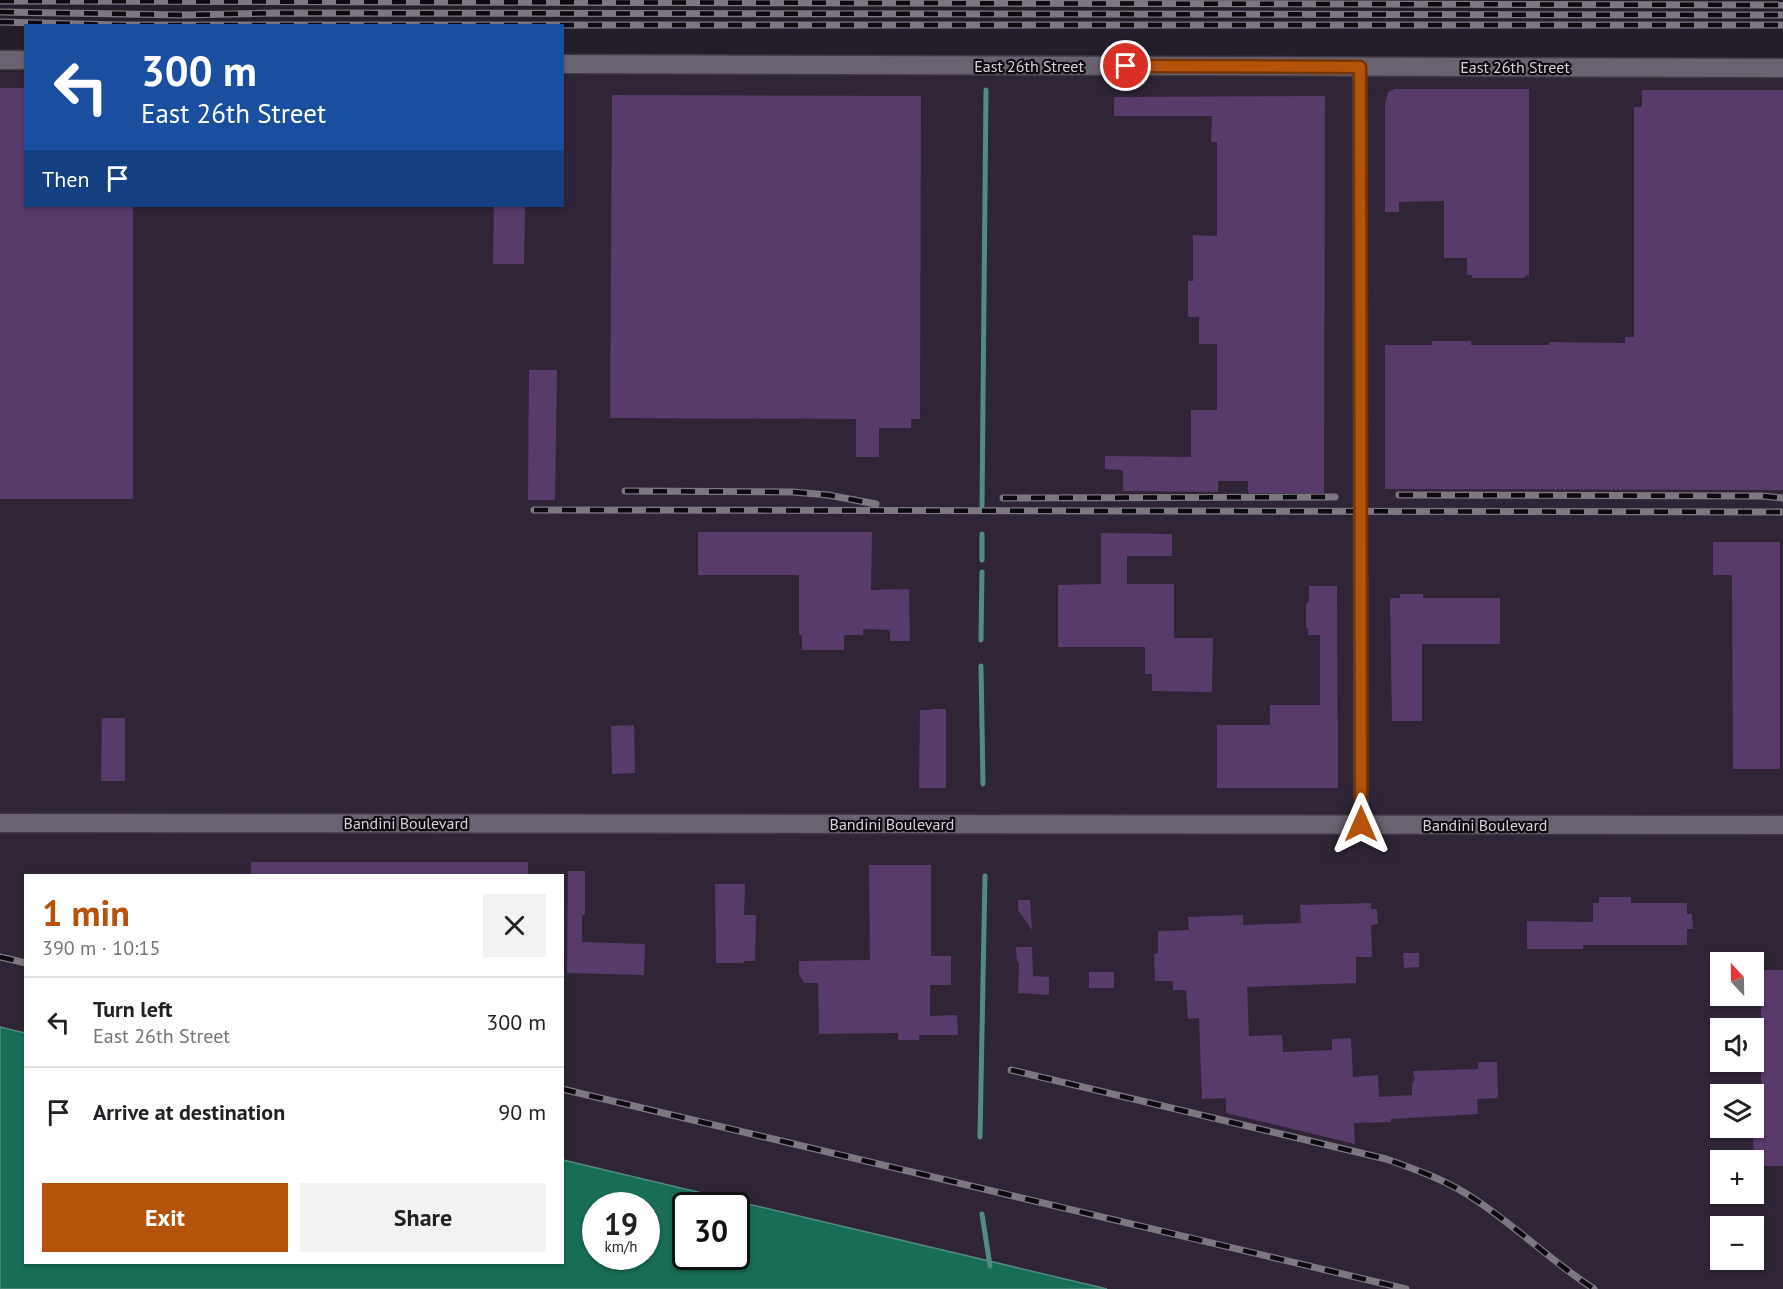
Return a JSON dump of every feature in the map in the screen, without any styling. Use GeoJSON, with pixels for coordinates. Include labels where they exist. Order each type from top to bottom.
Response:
{"type":"FeatureCollection","features":[{"type":"Feature","properties":{"kind":"main road"},"geometry":{"type":"LineString","coordinates":[[0,60],[24,60]]}},
{"type":"Feature","properties":{"kind":"main road","name":"East 26th Street"},"geometry":{"type":"LineString","coordinates":[[564,64],[1783,68]]}},
{"type":"Feature","properties":{"kind":"main road","name":"Bandini Boulevard"},"geometry":{"type":"LineString","coordinates":[[0,823],[1783,825]]}},
{"type":"Feature","properties":{"kind":"street"},"geometry":{"type":"LineString","coordinates":[[1360,67],[1361,824]]}},
{"type":"Feature","properties":{"kind":"shaded area"},"geometry":{"type":"Polygon","coordinates":[[[1783,68],[1783,1289],[0,1289],[0,72],[24,72],[24,207],[564,207],[564,71],[1783,68]]]}},
{"type":"Feature","properties":{"kind":"shaded area"},"geometry":{"type":"Polygon","coordinates":[[[0,1027],[24,1033],[24,1264],[564,1264],[564,1160],[698,1192],[672,1192],[672,1270],[750,1270],[750,1204],[1107,1289],[0,1289],[0,1027]]]}},
{"type":"Feature","properties":{"kind":"building"},"geometry":{"type":"Polygon","coordinates":[[[0,88],[24,88],[24,207],[133,207],[133,499],[0,499],[0,88]]]}},
{"type":"Feature","properties":{"kind":"building"},"geometry":{"type":"Polygon","coordinates":[[[1395,89],[1529,89],[1529,276],[1525,275],[1525,278],[1472,278],[1472,275],[1467,275],[1467,258],[1444,258],[1444,201],[1399,202],[1399,212],[1385,212],[1385,103],[1388,92],[1395,89]]]}},
{"type":"Feature","properties":{"kind":"building"},"geometry":{"type":"Polygon","coordinates":[[[1642,90],[1783,90],[1783,490],[1385,489],[1385,345],[1432,345],[1432,341],[1471,341],[1471,345],[1549,345],[1549,342],[1625,343],[1625,337],[1634,337],[1634,107],[1642,107],[1642,90]]]}},
{"type":"Feature","properties":{"kind":"building"},"geometry":{"type":"Polygon","coordinates":[[[612,95],[921,96],[920,419],[911,419],[911,428],[879,428],[879,457],[856,457],[856,419],[610,418],[612,95]]]}},
{"type":"Feature","properties":{"kind":"building"},"geometry":{"type":"Polygon","coordinates":[[[1325,96],[1324,493],[1248,493],[1248,481],[1218,481],[1218,492],[1123,491],[1123,470],[1105,469],[1105,456],[1191,457],[1191,410],[1217,410],[1217,344],[1199,344],[1199,317],[1188,317],[1188,281],[1193,281],[1193,235],[1217,236],[1217,142],[1211,142],[1212,116],[1114,116],[1114,97],[1325,96]]]}},
{"type":"Feature","properties":{"kind":"building"},"geometry":{"type":"Polygon","coordinates":[[[494,207],[525,207],[524,264],[493,264],[494,207]]]}},
{"type":"Feature","properties":{"kind":"building"},"geometry":{"type":"Polygon","coordinates":[[[529,370],[557,370],[555,500],[528,500],[529,370]]]}},
{"type":"Feature","properties":{"kind":"building"},"geometry":{"type":"Polygon","coordinates":[[[698,532],[872,532],[871,590],[909,589],[910,641],[890,641],[890,630],[863,629],[863,635],[844,635],[844,650],[802,650],[802,635],[799,635],[799,575],[698,575],[698,532]]]}},
{"type":"Feature","properties":{"kind":"building"},"geometry":{"type":"Polygon","coordinates":[[[1101,533],[1172,534],[1172,556],[1127,556],[1127,584],[1174,584],[1174,638],[1213,638],[1212,692],[1152,691],[1152,674],[1145,674],[1145,647],[1058,647],[1058,585],[1101,584],[1101,533]]]}},
{"type":"Feature","properties":{"kind":"building"},"geometry":{"type":"Polygon","coordinates":[[[1713,542],[1780,542],[1780,769],[1733,769],[1732,575],[1713,575],[1713,542]]]}},
{"type":"Feature","properties":{"kind":"building"},"geometry":{"type":"Polygon","coordinates":[[[1309,586],[1337,586],[1338,788],[1217,788],[1217,725],[1270,725],[1270,705],[1320,705],[1320,635],[1308,635],[1308,628],[1306,628],[1309,586]]]}},
{"type":"Feature","properties":{"kind":"building"},"geometry":{"type":"Polygon","coordinates":[[[1400,594],[1423,594],[1423,598],[1500,598],[1500,644],[1422,644],[1422,721],[1392,721],[1390,598],[1400,598],[1400,594]]]}},
{"type":"Feature","properties":{"kind":"building"},"geometry":{"type":"Polygon","coordinates":[[[946,709],[946,788],[919,788],[920,710],[946,709]]]}},
{"type":"Feature","properties":{"kind":"building"},"geometry":{"type":"Polygon","coordinates":[[[102,718],[125,718],[125,781],[101,781],[102,718]]]}},
{"type":"Feature","properties":{"kind":"building"},"geometry":{"type":"Polygon","coordinates":[[[634,725],[635,773],[612,774],[611,726],[634,725]]]}},
{"type":"Feature","properties":{"kind":"building"},"geometry":{"type":"Polygon","coordinates":[[[251,862],[528,862],[528,874],[251,874],[251,862]]]}},
{"type":"Feature","properties":{"kind":"building"},"geometry":{"type":"Polygon","coordinates":[[[869,865],[931,865],[931,956],[951,956],[951,985],[930,985],[930,1016],[957,1015],[958,1035],[919,1035],[919,1040],[898,1040],[898,1033],[819,1034],[818,983],[804,983],[799,974],[799,961],[870,960],[869,865]]]}},
{"type":"Feature","properties":{"kind":"building"},"geometry":{"type":"Polygon","coordinates":[[[568,871],[585,871],[585,915],[582,915],[582,942],[645,944],[644,975],[567,973],[568,871]]]}},
{"type":"Feature","properties":{"kind":"building"},"geometry":{"type":"Polygon","coordinates":[[[715,884],[745,884],[744,915],[756,915],[755,961],[716,963],[715,884]]]}},
{"type":"Feature","properties":{"kind":"building"},"geometry":{"type":"Polygon","coordinates":[[[1599,897],[1631,897],[1631,903],[1687,903],[1687,914],[1692,914],[1693,929],[1687,929],[1687,945],[1583,945],[1583,949],[1527,949],[1527,921],[1593,922],[1593,903],[1599,903],[1599,897]]]}},
{"type":"Feature","properties":{"kind":"building"},"geometry":{"type":"Polygon","coordinates":[[[1018,900],[1030,900],[1032,930],[1018,910],[1018,900]]]}},
{"type":"Feature","properties":{"kind":"building"},"geometry":{"type":"Polygon","coordinates":[[[1371,903],[1371,909],[1377,909],[1378,924],[1371,925],[1372,957],[1356,957],[1356,983],[1247,987],[1249,1036],[1282,1035],[1283,1052],[1332,1050],[1332,1039],[1351,1038],[1353,1077],[1378,1075],[1379,1097],[1412,1095],[1412,1084],[1415,1079],[1413,1071],[1478,1069],[1478,1062],[1497,1062],[1498,1098],[1477,1099],[1478,1114],[1354,1123],[1355,1144],[1226,1113],[1226,1098],[1202,1099],[1199,1018],[1188,1019],[1186,990],[1173,990],[1173,981],[1155,981],[1154,954],[1158,953],[1158,931],[1189,930],[1188,917],[1243,915],[1243,925],[1301,923],[1300,905],[1371,903]]]}},
{"type":"Feature","properties":{"kind":"building"},"geometry":{"type":"Polygon","coordinates":[[[1016,947],[1032,947],[1033,976],[1049,977],[1049,995],[1018,993],[1019,962],[1017,962],[1016,947]]]}},
{"type":"Feature","properties":{"kind":"building"},"geometry":{"type":"Polygon","coordinates":[[[1403,953],[1419,953],[1419,967],[1404,968],[1403,953]]]}},
{"type":"Feature","properties":{"kind":"building"},"geometry":{"type":"Polygon","coordinates":[[[1764,970],[1783,970],[1783,1166],[1764,1166],[1764,1150],[1754,1150],[1753,1138],[1764,1138],[1764,1084],[1761,1084],[1761,1072],[1764,1072],[1764,1018],[1761,1018],[1761,1006],[1764,1006],[1764,970]]]}},
{"type":"Feature","properties":{"kind":"building"},"geometry":{"type":"Polygon","coordinates":[[[1089,972],[1114,972],[1114,988],[1089,988],[1089,972]]]}},
{"type":"Feature","properties":{"kind":"waterway"},"geometry":{"type":"LineString","coordinates":[[982,506],[986,90]]}},
{"type":"Feature","properties":{"kind":"waterway"},"geometry":{"type":"LineString","coordinates":[[982,534],[982,560]]}},
{"type":"Feature","properties":{"kind":"waterway"},"geometry":{"type":"LineString","coordinates":[[981,640],[982,572]]}},
{"type":"Feature","properties":{"kind":"waterway"},"geometry":{"type":"LineString","coordinates":[[981,666],[983,784]]}},
{"type":"Feature","properties":{"kind":"waterway"},"geometry":{"type":"LineString","coordinates":[[980,1137],[985,876]]}},
{"type":"Feature","properties":{"kind":"waterway"},"geometry":{"type":"LineString","coordinates":[[982,1214],[990,1266]]}},
{"type":"Feature","properties":{"kind":"railway"},"geometry":{"type":"LineString","coordinates":[[0,1],[1783,5]]}},
{"type":"Feature","properties":{"kind":"railway"},"geometry":{"type":"LineString","coordinates":[[0,12],[184,15],[274,13],[1783,15]]}},
{"type":"Feature","properties":{"kind":"railway"},"geometry":{"type":"LineString","coordinates":[[0,22],[80,24]]}},
{"type":"Feature","properties":{"kind":"railway"},"geometry":{"type":"LineString","coordinates":[[564,25],[1783,25]]}},
{"type":"Feature","properties":{"kind":"railway"},"geometry":{"type":"LineString","coordinates":[[625,491],[793,492],[828,495],[876,504]]}},
{"type":"Feature","properties":{"kind":"railway"},"geometry":{"type":"LineString","coordinates":[[1399,495],[1762,496],[1783,498]]}},
{"type":"Feature","properties":{"kind":"railway"},"geometry":{"type":"LineString","coordinates":[[1003,498],[1335,497]]}},
{"type":"Feature","properties":{"kind":"railway"},"geometry":{"type":"LineString","coordinates":[[534,510],[1783,512]]}},
{"type":"Feature","properties":{"kind":"railway"},"geometry":{"type":"LineString","coordinates":[[0,957],[24,963]]}},
{"type":"Feature","properties":{"kind":"railway"},"geometry":{"type":"LineString","coordinates":[[1011,1070],[1386,1159],[1417,1170],[1456,1188],[1482,1204],[1594,1289]]}},
{"type":"Feature","properties":{"kind":"railway"},"geometry":{"type":"LineString","coordinates":[[564,1089],[1406,1289]]}},
{"type":"Feature","properties":{"kind":"route"},"geometry":{"type":"LineString","coordinates":[[1126,66],[1360,67],[1361,824]]}}]}
